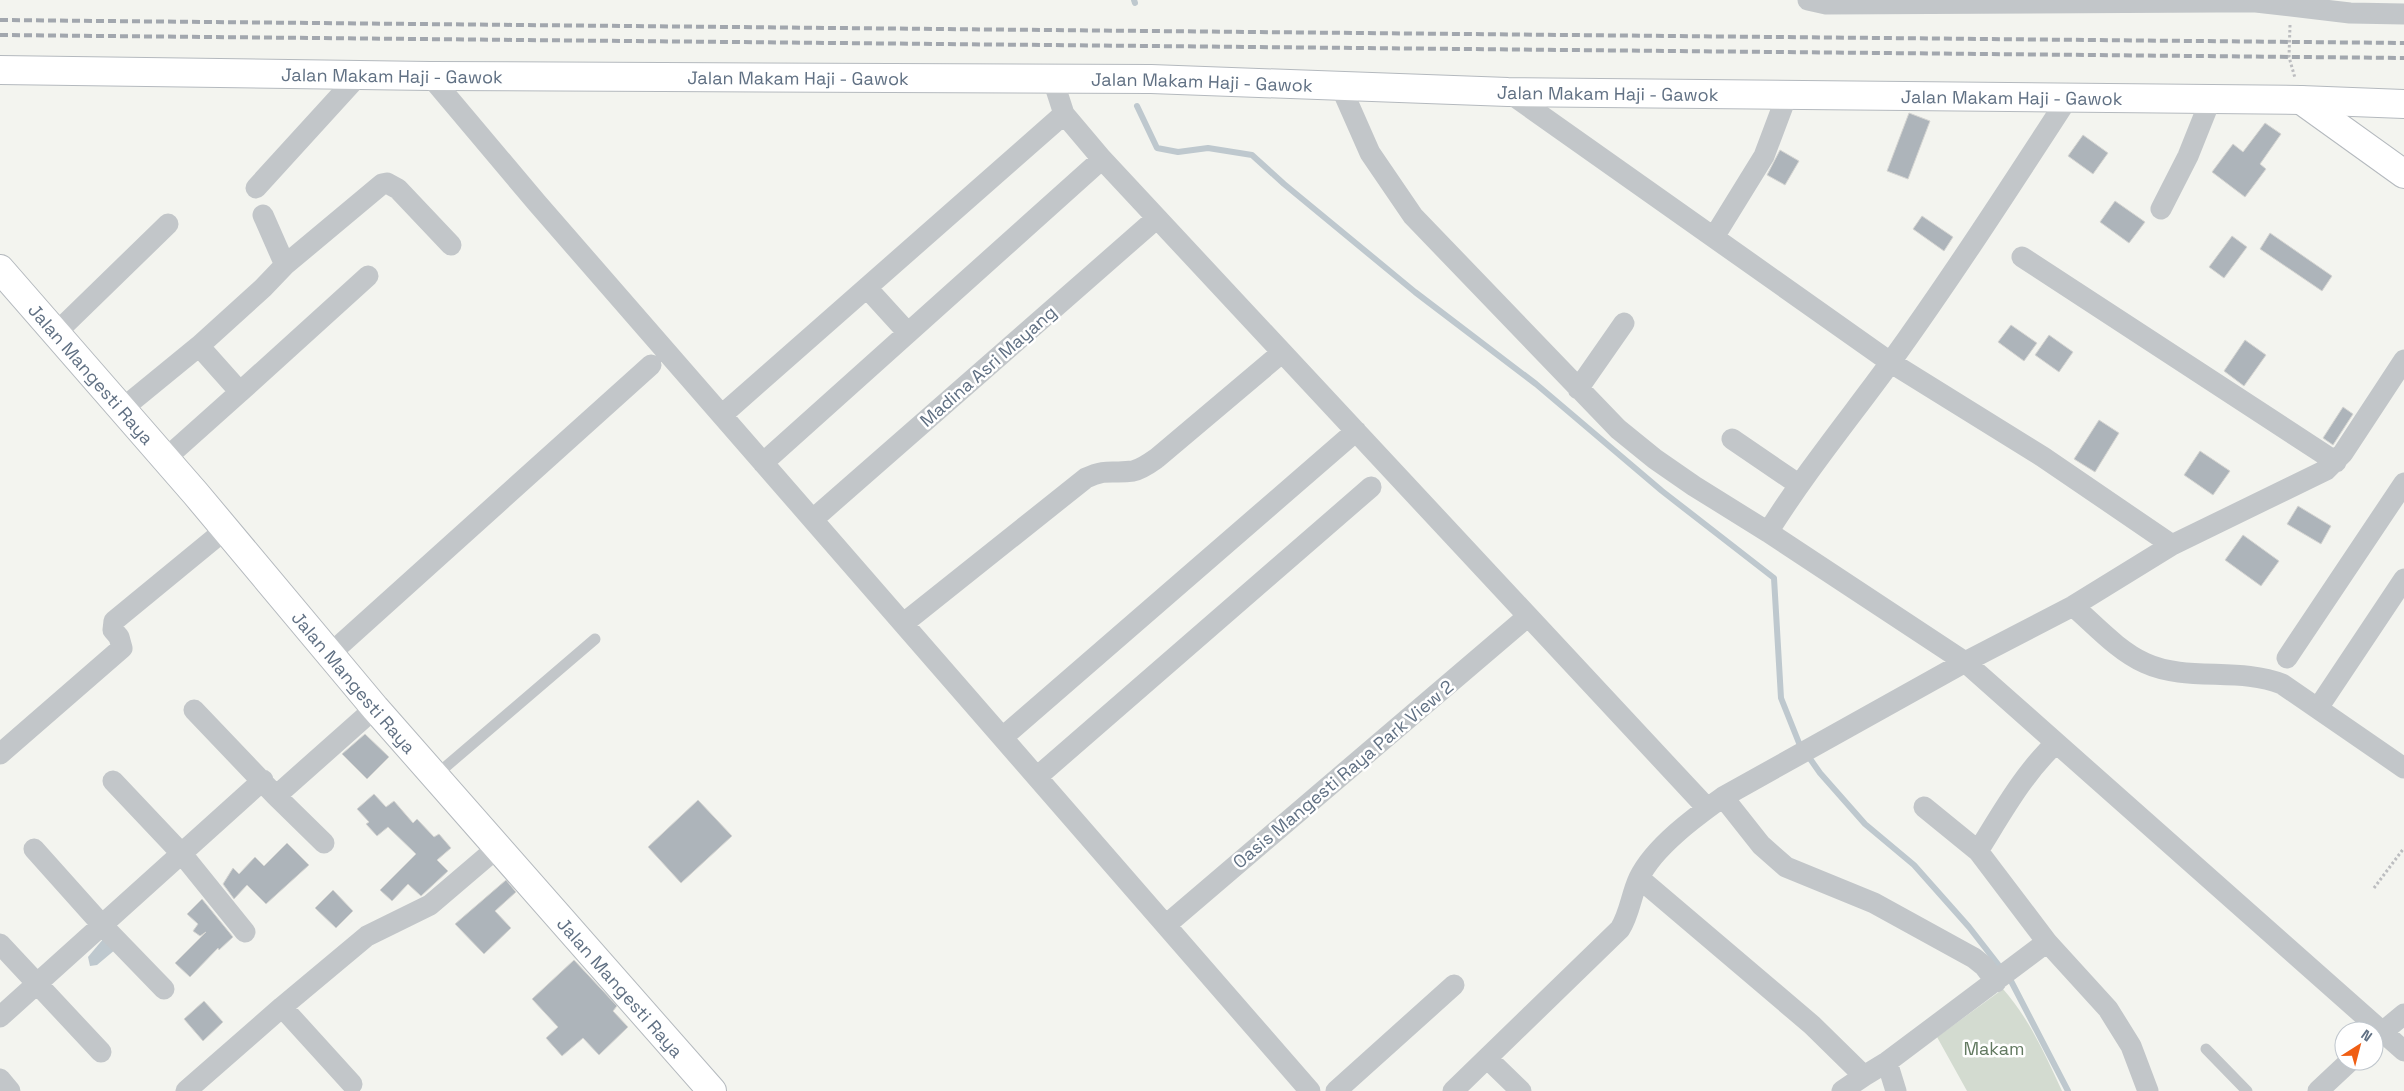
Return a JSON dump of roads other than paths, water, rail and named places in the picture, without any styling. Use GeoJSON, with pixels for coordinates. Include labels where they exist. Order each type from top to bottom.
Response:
{"type":"FeatureCollection","features":[{"type":"Feature","properties":{"kind":"street"},"geometry":{"type":"LineString","coordinates":[[1808,0],[1826,4],[2256,2],[2355,7],[2404,14]]}},
{"type":"Feature","properties":{"kind":"street","name":"Jalan Makam Haji - Gawok"},"geometry":{"type":"LineString","coordinates":[[0,70],[430,76],[1053,80],[1118,78],[1508,92],[1786,94],[2210,101],[2301,100],[2404,104]]}},
{"type":"Feature","properties":{"kind":"street"},"geometry":{"type":"LineString","coordinates":[[256,188],[359,75]]}},
{"type":"Feature","properties":{"kind":"street"},"geometry":{"type":"LineString","coordinates":[[430,76],[537,203],[1310,1091]]}},
{"type":"Feature","properties":{"kind":"street"},"geometry":{"type":"LineString","coordinates":[[1053,80],[1064,114],[1102,159],[1356,431],[1715,802],[1786,867],[1874,903],[1974,958],[2002,977]]}},
{"type":"Feature","properties":{"kind":"street"},"geometry":{"type":"LineString","coordinates":[[1340,85],[1370,153],[1413,216],[1618,429],[1655,459],[1965,662],[2363,1021]]}},
{"type":"Feature","properties":{"kind":"street"},"geometry":{"type":"LineString","coordinates":[[1508,92],[1890,362],[2043,457],[2172,545]]}},
{"type":"Feature","properties":{"kind":"street"},"geometry":{"type":"LineString","coordinates":[[1714,238],[1764,156],[1786,94]]}},
{"type":"Feature","properties":{"kind":"street"},"geometry":{"type":"LineString","coordinates":[[1768,532],[1798,484],[1890,362],[1978,235],[2068,98]]}},
{"type":"Feature","properties":{"kind":"street"},"geometry":{"type":"LineString","coordinates":[[2301,100],[2404,174]]}},
{"type":"Feature","properties":{"kind":"street"},"geometry":{"type":"LineString","coordinates":[[2160,209],[2188,156],[2210,101]]}},
{"type":"Feature","properties":{"kind":"street"},"geometry":{"type":"LineString","coordinates":[[722,415],[1064,114]]}},
{"type":"Feature","properties":{"kind":"street"},"geometry":{"type":"LineString","coordinates":[[763,463],[1102,159]]}},
{"type":"Feature","properties":{"kind":"street"},"geometry":{"type":"LineString","coordinates":[[122,409],[199,346],[263,288],[285,265],[378,187],[387,183],[398,189],[451,245]]}},
{"type":"Feature","properties":{"kind":"street"},"geometry":{"type":"LineString","coordinates":[[263,215],[285,265]]}},
{"type":"Feature","properties":{"kind":"street","name":"Madina Asri Mayang"},"geometry":{"type":"LineString","coordinates":[[819,514],[1157,218]]}},
{"type":"Feature","properties":{"kind":"street"},"geometry":{"type":"LineString","coordinates":[[57,332],[168,224]]}},
{"type":"Feature","properties":{"kind":"street"},"geometry":{"type":"LineString","coordinates":[[2022,257],[2336,462]]}},
{"type":"Feature","properties":{"kind":"street","name":"Jalan Mangesti Raya"},"geometry":{"type":"LineString","coordinates":[[0,268],[226,529],[375,708],[436,775],[712,1091]]}},
{"type":"Feature","properties":{"kind":"street"},"geometry":{"type":"LineString","coordinates":[[165,458],[368,276]]}},
{"type":"Feature","properties":{"kind":"street"},"geometry":{"type":"LineString","coordinates":[[867,288],[908,333]]}},
{"type":"Feature","properties":{"kind":"street"},"geometry":{"type":"LineString","coordinates":[[1578,389],[1624,323]]}},
{"type":"Feature","properties":{"kind":"street"},"geometry":{"type":"LineString","coordinates":[[199,346],[240,392]]}},
{"type":"Feature","properties":{"kind":"street"},"geometry":{"type":"LineString","coordinates":[[904,623],[1086,478],[1100,471],[1133,471],[1157,458],[1278,355]]}},
{"type":"Feature","properties":{"kind":"street"},"geometry":{"type":"LineString","coordinates":[[1453,1091],[1620,929],[1629,912],[1638,878],[1659,852],[1715,802],[1965,662],[2073,606],[2172,545],[2300,484],[2336,462],[2404,360]]}},
{"type":"Feature","properties":{"kind":"street"},"geometry":{"type":"LineString","coordinates":[[330,654],[650,365]]}},
{"type":"Feature","properties":{"kind":"street"},"geometry":{"type":"LineString","coordinates":[[1003,737],[1356,431]]}},
{"type":"Feature","properties":{"kind":"street"},"geometry":{"type":"LineString","coordinates":[[1732,439],[1798,484]]}},
{"type":"Feature","properties":{"kind":"street"},"geometry":{"type":"LineString","coordinates":[[2287,658],[2404,484]]}},
{"type":"Feature","properties":{"kind":"street"},"geometry":{"type":"LineString","coordinates":[[1037,777],[1371,487]]}},
{"type":"Feature","properties":{"kind":"street"},"geometry":{"type":"LineString","coordinates":[[0,754],[122,648],[119,637],[113,630],[114,621],[226,529]]}},
{"type":"Feature","properties":{"kind":"street"},"geometry":{"type":"LineString","coordinates":[[2318,708],[2404,579]]}},
{"type":"Feature","properties":{"kind":"street"},"geometry":{"type":"LineString","coordinates":[[2073,606],[2126,651],[2145,663],[2167,669],[2274,681],[2318,708],[2404,768]]}},
{"type":"Feature","properties":{"kind":"street","name":"Oasis Mangesti Raya Park View 2"},"geometry":{"type":"LineString","coordinates":[[1166,925],[1520,623]]}},
{"type":"Feature","properties":{"kind":"street"},"geometry":{"type":"LineString","coordinates":[[0,1017],[182,854],[375,708]]}},
{"type":"Feature","properties":{"kind":"street"},"geometry":{"type":"LineString","coordinates":[[194,710],[324,842]]}},
{"type":"Feature","properties":{"kind":"street"},"geometry":{"type":"LineString","coordinates":[[1978,851],[2023,780],[2039,758],[2056,743]]}},
{"type":"Feature","properties":{"kind":"street"},"geometry":{"type":"LineString","coordinates":[[113,781],[182,854],[245,932]]}},
{"type":"Feature","properties":{"kind":"street"},"geometry":{"type":"LineString","coordinates":[[1924,807],[1978,851],[2047,942],[2108,1009],[2131,1046],[2148,1091]]}},
{"type":"Feature","properties":{"kind":"street"},"geometry":{"type":"LineString","coordinates":[[200,1087],[282,1006],[367,936],[430,904],[498,847]]}},
{"type":"Feature","properties":{"kind":"street"},"geometry":{"type":"LineString","coordinates":[[34,849],[102,925],[164,989]]}},
{"type":"Feature","properties":{"kind":"street"},"geometry":{"type":"LineString","coordinates":[[1638,878],[1812,1025],[1864,1076]]}},
{"type":"Feature","properties":{"kind":"street"},"geometry":{"type":"LineString","coordinates":[[1842,1091],[1887,1062],[1926,1030],[2002,977],[2047,942]]}},
{"type":"Feature","properties":{"kind":"street"},"geometry":{"type":"LineString","coordinates":[[0,944],[101,1052]]}},
{"type":"Feature","properties":{"kind":"street"},"geometry":{"type":"LineString","coordinates":[[1336,1091],[1454,985]]}},
{"type":"Feature","properties":{"kind":"street"},"geometry":{"type":"LineString","coordinates":[[282,1006],[352,1084]]}},
{"type":"Feature","properties":{"kind":"street"},"geometry":{"type":"LineString","coordinates":[[2384,1030],[2404,1014]]}},
{"type":"Feature","properties":{"kind":"street"},"geometry":{"type":"LineString","coordinates":[[2384,1039],[2404,1051]]}},
{"type":"Feature","properties":{"kind":"street"},"geometry":{"type":"LineString","coordinates":[[1488,1059],[1521,1091]]}},
{"type":"Feature","properties":{"kind":"street"},"geometry":{"type":"LineString","coordinates":[[1887,1062],[1896,1091]]}},
{"type":"Feature","properties":{"kind":"street"},"geometry":{"type":"LineString","coordinates":[[2318,1091],[2339,1071]]}},
{"type":"Feature","properties":{"kind":"street"},"geometry":{"type":"LineString","coordinates":[[0,1079],[10,1091]]}},
{"type":"Feature","properties":{"kind":"lane"},"geometry":{"type":"LineString","coordinates":[[436,775],[595,639]]}},
{"type":"Feature","properties":{"kind":"lane"},"geometry":{"type":"LineString","coordinates":[[2206,1049],[2246,1091]]}},
{"type":"Feature","properties":{"kind":"waterway"},"geometry":{"type":"LineString","coordinates":[[1137,106],[1157,148],[1178,152],[1208,148],[1252,155],[1284,184],[1415,292],[1536,384],[1662,491],[1774,578],[1781,698],[1799,743],[1820,773],[1865,824],[1914,865],[1969,927],[2011,981],[2068,1091]]}},
{"type":"Feature","properties":{"kind":"railway"},"geometry":{"type":"LineString","coordinates":[[0,20],[2404,43]]}},
{"type":"Feature","properties":{"kind":"railway"},"geometry":{"type":"LineString","coordinates":[[0,35],[2404,58]]}},
{"type":"Feature","properties":{"kind":"park label","name":"Makam"},"geometry":{"type":"Point","coordinates":[1994,1048]}}]}
